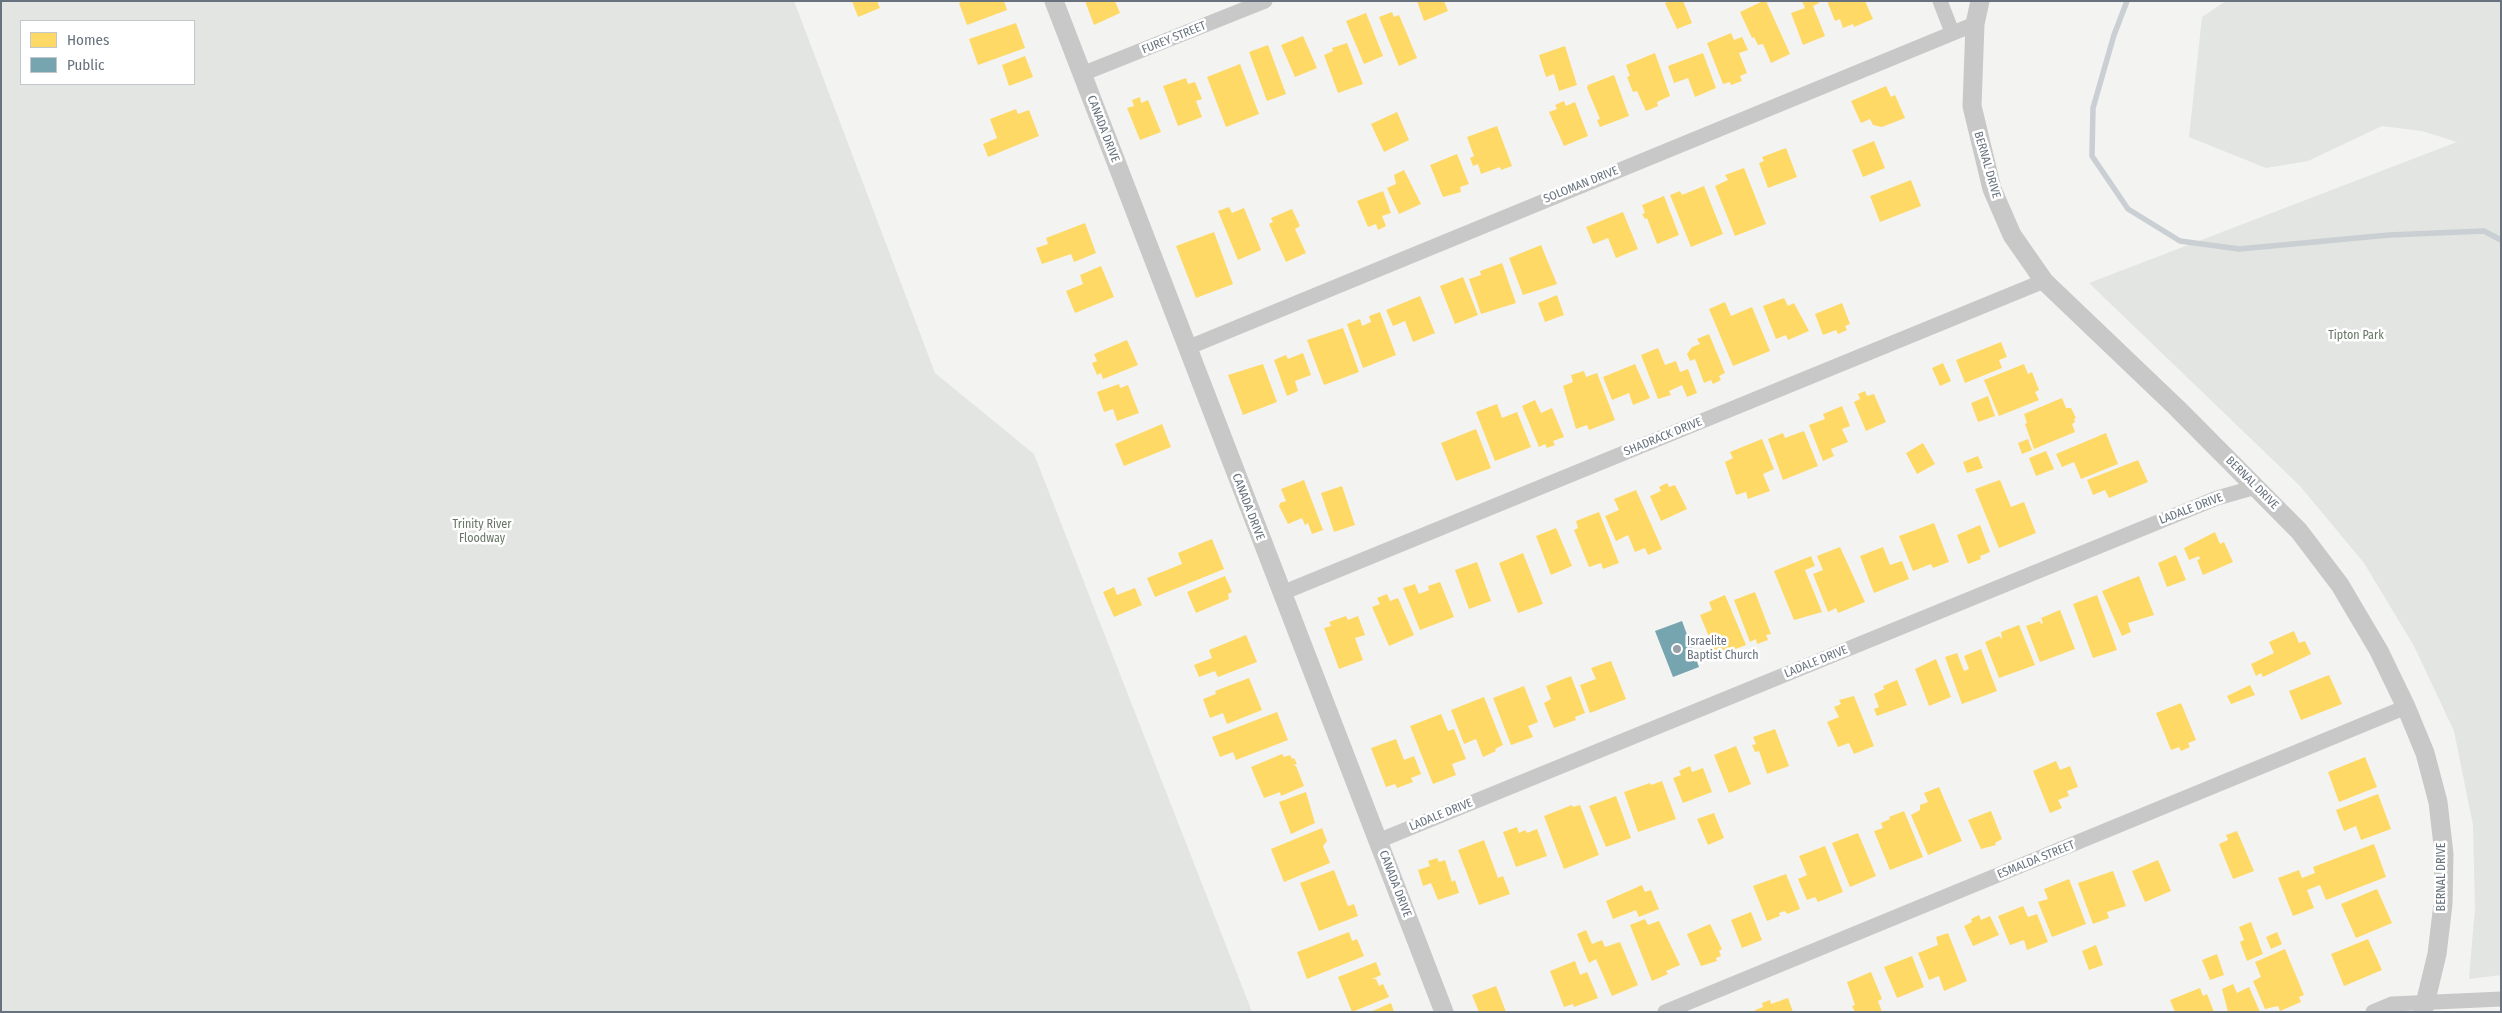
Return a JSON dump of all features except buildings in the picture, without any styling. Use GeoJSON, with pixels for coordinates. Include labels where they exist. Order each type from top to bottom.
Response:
{"type":"FeatureCollection","features":[{"type":"Feature","properties":{"kind":"street","name":"CANADA DRIVE"},"geometry":{"type":"LineString","coordinates":[[1054,1],[1444,1012]]}},
{"type":"Feature","properties":{"kind":"street","name":"FUREY STREET"},"geometry":{"type":"LineString","coordinates":[[1082,74],[1265,1]]}},
{"type":"Feature","properties":{"kind":"street"},"geometry":{"type":"LineString","coordinates":[[1940,1],[1952,32]]}},
{"type":"Feature","properties":{"kind":"street","name":"BERNAL DRIVE"},"geometry":{"type":"LineString","coordinates":[[1980,1],[1975,24],[1972,106],[1980,146],[1992,189],[2012,236],[2044,281],[2177,408],[2299,531],[2340,585],[2379,651],[2406,707],[2425,753],[2438,802],[2444,854],[2443,904],[2437,954],[2424,1007]]}},
{"type":"Feature","properties":{"kind":"street","name":"SOLOMAN DRIVE"},"geometry":{"type":"LineString","coordinates":[[1187,348],[1975,24]]}},
{"type":"Feature","properties":{"kind":"street","name":"SHADRACK DRIVE"},"geometry":{"type":"LineString","coordinates":[[1282,593],[2044,281]]}},
{"type":"Feature","properties":{"kind":"street","name":"LADALE DRIVE"},"geometry":{"type":"LineString","coordinates":[[1378,841],[2217,498],[2256,487]]}},
{"type":"Feature","properties":{"kind":"street","name":"ESMALDA STREET"},"geometry":{"type":"LineString","coordinates":[[1665,1012],[2406,707]]}},
{"type":"Feature","properties":{"kind":"street"},"geometry":{"type":"LineString","coordinates":[[2374,1012],[2392,1004],[2424,1007],[2494,1000]]}},
{"type":"Feature","properties":{"kind":"green space","name":"Trinity River Floodway"},"geometry":{"type":"Polygon","coordinates":[[[1,1],[794,1],[935,373],[1034,454],[1252,1012],[1,1012],[1,1]]]}},
{"type":"Feature","properties":{"kind":"green space","name":"Tipton Park"},"geometry":{"type":"Polygon","coordinates":[[[2226,1],[2501,1],[2501,975],[2469,979],[2475,908],[2473,825],[2454,731],[2414,646],[2364,563],[2300,486],[2089,283],[2457,142],[2422,131],[2382,126],[2308,161],[2266,168],[2189,137],[2202,17],[2226,1]]]}},
{"type":"Feature","properties":{"kind":"waterway"},"geometry":{"type":"LineString","coordinates":[[2127,1],[2114,35],[2093,108],[2092,156],[2128,209],[2180,241],[2239,249],[2389,235],[2484,231],[2501,240]]}},
{"type":"Feature","properties":{"kind":"place","name":"Israelite Baptist Church"},"geometry":{"type":"Point","coordinates":[1677,649]}}]}
